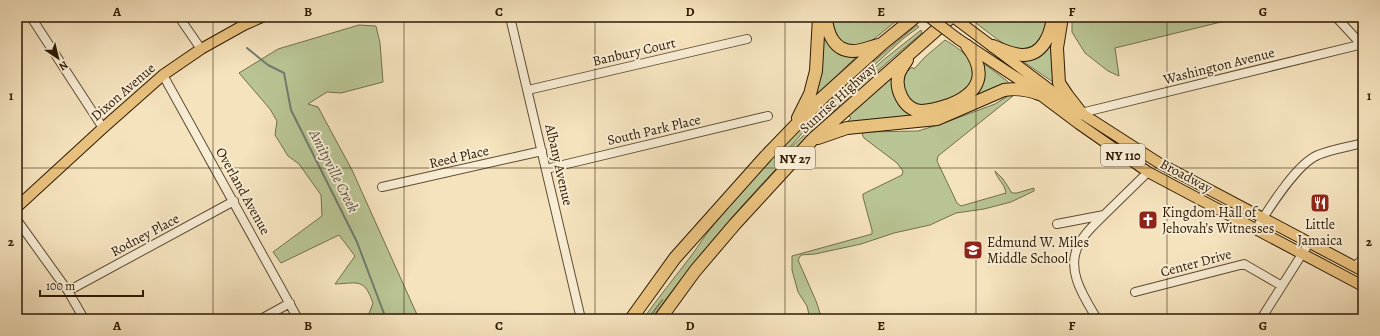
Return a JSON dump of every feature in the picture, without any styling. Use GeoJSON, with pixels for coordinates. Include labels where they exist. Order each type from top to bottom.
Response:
{"type":"FeatureCollection","features":[{"type":"Feature","properties":{"kind":"highway"},"geometry":{"type":"LineString","coordinates":[[792,129],[810,94],[816,71],[819,17]]}},
{"type":"Feature","properties":{"kind":"highway"},"geometry":{"type":"LineString","coordinates":[[826,17],[829,35],[832,40],[842,48],[854,51],[883,43]]}},
{"type":"Feature","properties":{"kind":"highway","name":"Sunrise Highway"},"geometry":{"type":"LineString","coordinates":[[631,319],[675,258],[725,201],[792,129],[822,98],[883,43],[915,17]]}},
{"type":"Feature","properties":{"kind":"highway","name":"Sunrise Highway"},"geometry":{"type":"LineString","coordinates":[[660,319],[695,271],[735,224],[813,139],[952,17]]}},
{"type":"Feature","properties":{"kind":"highway"},"geometry":{"type":"LineString","coordinates":[[992,46],[1020,54],[1032,53],[1040,48],[1047,39],[1053,17]]}},
{"type":"Feature","properties":{"kind":"highway"},"geometry":{"type":"LineString","coordinates":[[1062,17],[1057,48],[1059,83],[1081,113]]}},
{"type":"Feature","properties":{"kind":"highway"},"geometry":{"type":"LineString","coordinates":[[910,53],[899,73],[898,89],[903,100],[907,104],[920,111],[929,110],[958,101],[972,90],[977,82],[979,74],[975,56],[962,42]]}},
{"type":"Feature","properties":{"kind":"highway"},"geometry":{"type":"LineString","coordinates":[[813,139],[847,128],[937,119],[1004,90],[1011,89],[1039,94]]}},
{"type":"Feature","properties":{"kind":"main road","name":"Dixon Avenue"},"geometry":{"type":"LineString","coordinates":[[17,207],[163,75],[201,49],[244,25],[262,17]]}},
{"type":"Feature","properties":{"kind":"main road","name":"Broadway"},"geometry":{"type":"LineString","coordinates":[[929,17],[962,42],[1024,82],[1079,124],[1148,172],[1363,286]]}},
{"type":"Feature","properties":{"kind":"main road","name":"Broadway"},"geometry":{"type":"LineString","coordinates":[[952,17],[1081,113],[1159,163],[1359,269]]}},
{"type":"Feature","properties":{"kind":"street"},"geometry":{"type":"LineString","coordinates":[[31,17],[103,128]]}},
{"type":"Feature","properties":{"kind":"street"},"geometry":{"type":"LineString","coordinates":[[179,17],[201,49]]}},
{"type":"Feature","properties":{"kind":"street","name":"Albany Avenue"},"geometry":{"type":"LineString","coordinates":[[510,17],[581,319]]}},
{"type":"Feature","properties":{"kind":"street"},"geometry":{"type":"LineString","coordinates":[[1336,17],[1362,44]]}},
{"type":"Feature","properties":{"kind":"street","name":"Banbury Court"},"geometry":{"type":"LineString","coordinates":[[528,90],[747,39]]}},
{"type":"Feature","properties":{"kind":"street","name":"Washington Avenue"},"geometry":{"type":"LineString","coordinates":[[1081,113],[1362,44]]}},
{"type":"Feature","properties":{"kind":"street","name":"Overland Avenue"},"geometry":{"type":"LineString","coordinates":[[163,75],[298,319]]}},
{"type":"Feature","properties":{"kind":"street","name":"South Park Place"},"geometry":{"type":"LineString","coordinates":[[546,169],[768,116]]}},
{"type":"Feature","properties":{"kind":"street"},"geometry":{"type":"LineString","coordinates":[[1256,229],[1295,174],[1305,163],[1317,155],[1363,143]]}},
{"type":"Feature","properties":{"kind":"street","name":"Reed Place"},"geometry":{"type":"LineString","coordinates":[[382,188],[542,151]]}},
{"type":"Feature","properties":{"kind":"street"},"geometry":{"type":"LineString","coordinates":[[1097,319],[1077,282],[1074,260],[1079,244],[1088,231],[1148,172]]}},
{"type":"Feature","properties":{"kind":"street","name":"Rodney Place"},"geometry":{"type":"LineString","coordinates":[[68,291],[234,202]]}},
{"type":"Feature","properties":{"kind":"street"},"geometry":{"type":"LineString","coordinates":[[1057,224],[1104,215]]}},
{"type":"Feature","properties":{"kind":"street"},"geometry":{"type":"LineString","coordinates":[[17,220],[68,291],[84,319]]}},
{"type":"Feature","properties":{"kind":"street"},"geometry":{"type":"LineString","coordinates":[[1261,319],[1309,243]]}},
{"type":"Feature","properties":{"kind":"street"},"geometry":{"type":"LineString","coordinates":[[1359,269],[1363,258]]}},
{"type":"Feature","properties":{"kind":"street","name":"Center Drive"},"geometry":{"type":"LineString","coordinates":[[1135,292],[1244,264],[1282,286]]}},
{"type":"Feature","properties":{"kind":"street"},"geometry":{"type":"LineString","coordinates":[[261,319],[290,303]]}},
{"type":"Feature","properties":{"kind":"green space"},"geometry":{"type":"Polygon","coordinates":[[[834,17],[901,17],[869,43],[849,46],[836,38],[831,20],[834,20],[834,17]]]}},
{"type":"Feature","properties":{"kind":"green space"},"geometry":{"type":"Polygon","coordinates":[[[969,17],[1046,17],[1044,32],[1041,38],[1033,47],[1020,50],[1003,43],[969,17]]]}},
{"type":"Feature","properties":{"kind":"green space"},"geometry":{"type":"Polygon","coordinates":[[[1072,17],[1222,17],[1225,21],[1115,48],[1119,76],[1108,71],[1085,53],[1072,32],[1072,17]]]}},
{"type":"Feature","properties":{"kind":"green space"},"geometry":{"type":"Polygon","coordinates":[[[359,25],[376,26],[380,43],[383,82],[341,93],[327,92],[308,104],[318,107],[352,170],[419,319],[367,319],[373,303],[367,289],[360,284],[355,283],[335,284],[355,256],[339,235],[281,263],[273,252],[322,216],[321,195],[299,164],[288,156],[275,135],[277,121],[270,109],[239,73],[278,49],[359,25]]]}},
{"type":"Feature","properties":{"kind":"green space"},"geometry":{"type":"Polygon","coordinates":[[[917,25],[919,27],[904,38],[813,121],[782,156],[882,61],[921,30],[922,33],[847,99],[777,168],[712,241],[651,319],[649,319],[663,299],[647,319],[643,319],[694,253],[709,230],[759,172],[835,96],[917,25]]]}},
{"type":"Feature","properties":{"kind":"green space"},"geometry":{"type":"Polygon","coordinates":[[[1053,30],[1053,82],[1021,60],[1053,30]]]}},
{"type":"Feature","properties":{"kind":"green space"},"geometry":{"type":"Polygon","coordinates":[[[828,39],[858,55],[811,101],[821,40],[828,39]]]}},
{"type":"Feature","properties":{"kind":"green space"},"geometry":{"type":"Polygon","coordinates":[[[945,40],[963,52],[968,58],[974,70],[974,77],[970,84],[960,92],[960,97],[925,108],[910,103],[901,80],[904,80],[906,73],[912,67],[914,69],[925,57],[945,40]]]}},
{"type":"Feature","properties":{"kind":"green space"},"geometry":{"type":"Polygon","coordinates":[[[983,63],[1010,84],[978,96],[977,94],[973,96],[983,63]]]}},
{"type":"Feature","properties":{"kind":"green space"},"geometry":{"type":"Polygon","coordinates":[[[892,75],[915,116],[848,123],[847,122],[851,118],[849,116],[857,107],[892,75]]]}},
{"type":"Feature","properties":{"kind":"green space"},"geometry":{"type":"Polygon","coordinates":[[[1008,96],[1013,96],[938,156],[937,161],[957,203],[961,206],[1006,193],[995,171],[1003,179],[1012,193],[1034,188],[1034,191],[1011,202],[984,209],[956,213],[930,225],[894,233],[861,244],[815,254],[801,255],[798,260],[816,301],[822,319],[810,319],[807,306],[798,292],[792,270],[792,256],[872,234],[863,194],[902,175],[903,171],[897,163],[864,138],[862,134],[865,132],[918,131],[995,104],[1008,96]]]}},
{"type":"Feature","properties":{"kind":"waterway","name":"Amityville Creek"},"geometry":{"type":"LineString","coordinates":[[247,48],[268,65],[284,73],[291,110],[357,242],[386,319]]}},
{"type":"Feature","properties":{"kind":"place","name":"Little Jamaica"},"geometry":{"type":"Point","coordinates":[1320,203]}},
{"type":"Feature","properties":{"kind":"place","name":"Kingdom Hall of Jehovah’s Witnesses"},"geometry":{"type":"Point","coordinates":[1148,220]}},
{"type":"Feature","properties":{"kind":"place","name":"Edmund W. Miles Middle School"},"geometry":{"type":"Point","coordinates":[973,250]}}]}
